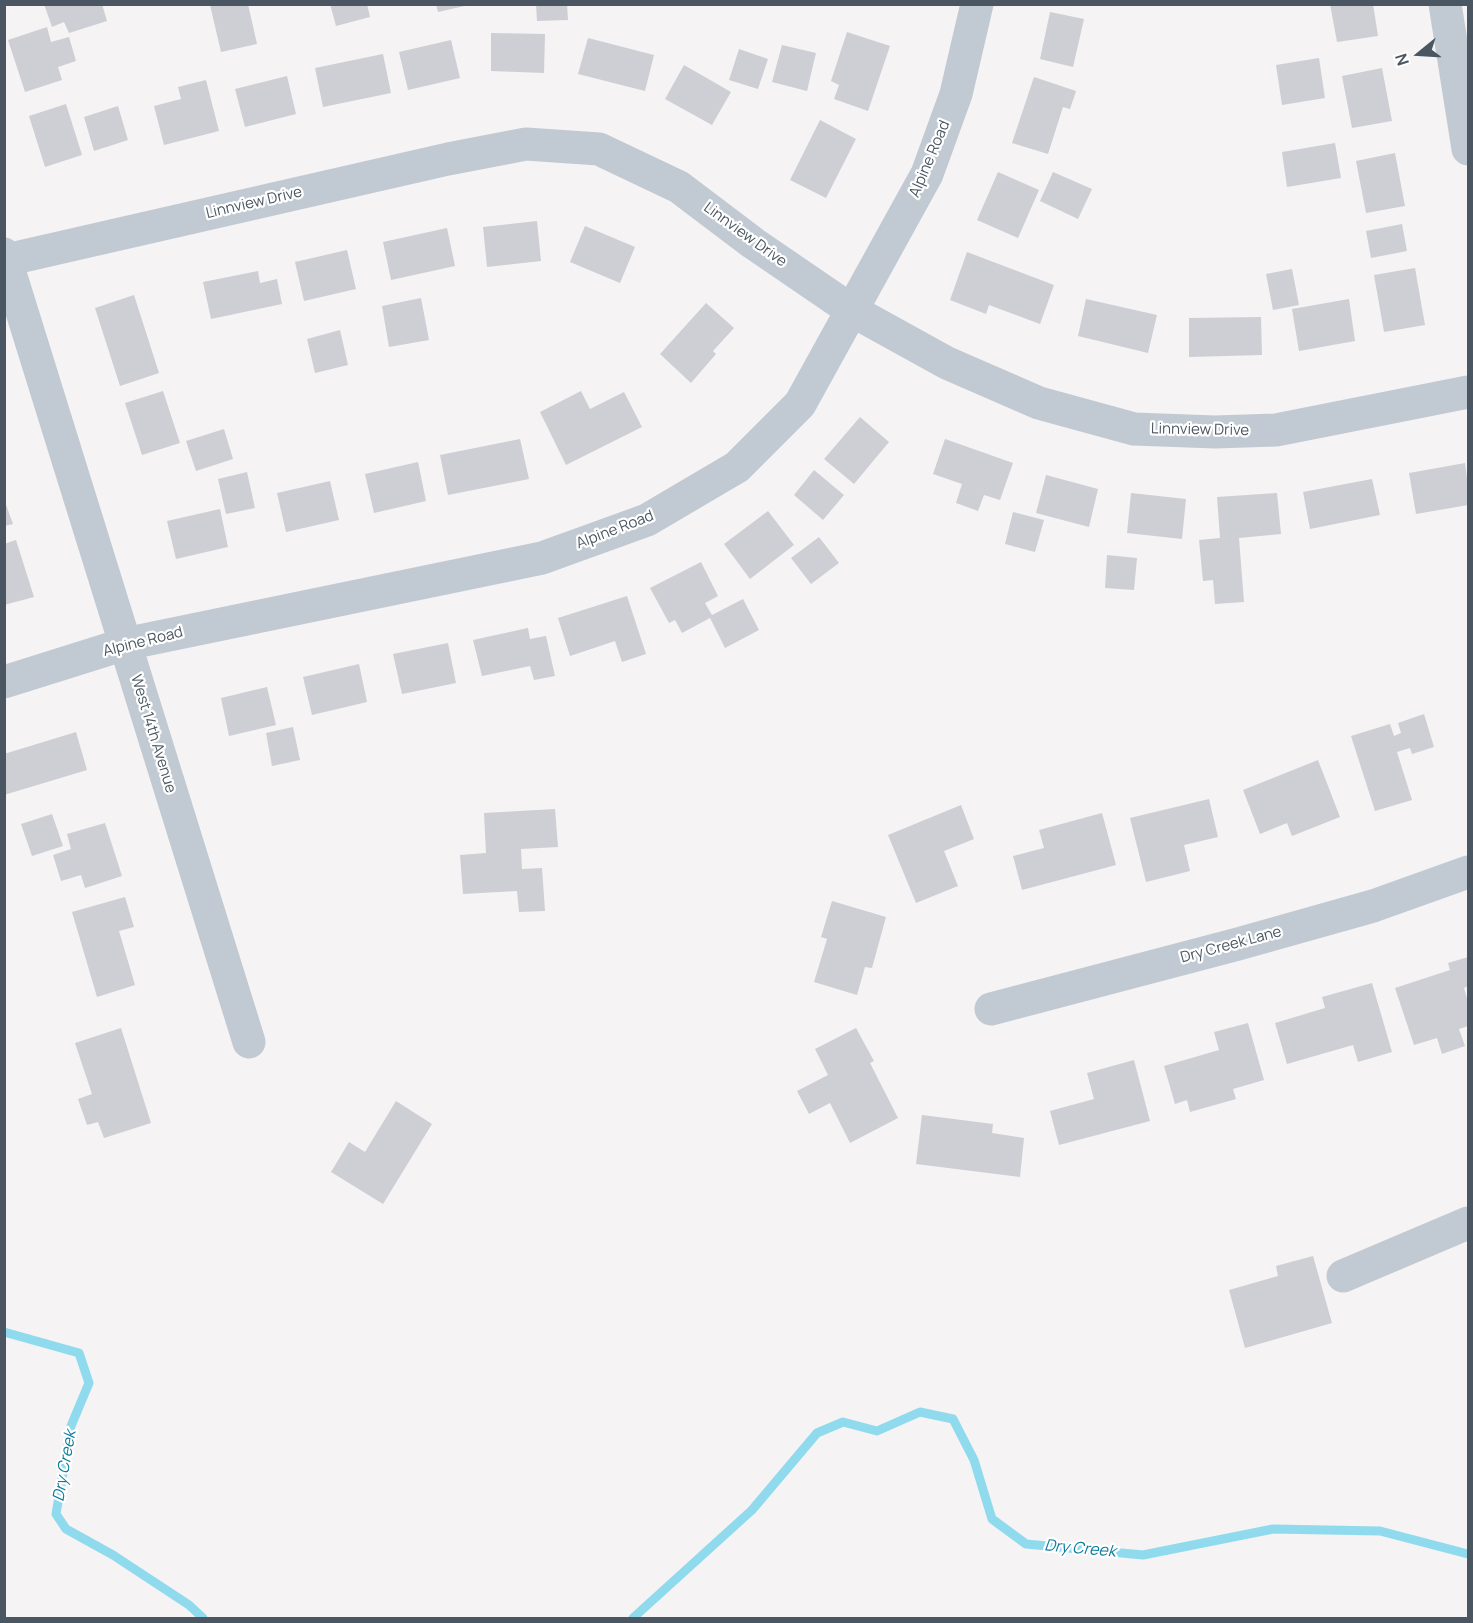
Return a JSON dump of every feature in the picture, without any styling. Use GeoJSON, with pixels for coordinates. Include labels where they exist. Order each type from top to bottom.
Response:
{"type":"FeatureCollection","features":[{"type":"Feature","properties":{"kind":"street","name":"Alpine Road"},"geometry":{"type":"LineString","coordinates":[[4,682],[125,644],[542,558],[647,520],[737,467],[800,404],[927,174],[956,94],[978,4]]}},
{"type":"Feature","properties":{"kind":"street"},"geometry":{"type":"LineString","coordinates":[[1445,4],[1468,149]]}},
{"type":"Feature","properties":{"kind":"street","name":"Linnview Drive"},"geometry":{"type":"LineString","coordinates":[[5,257],[448,159],[526,144],[598,149],[679,187],[753,243],[851,310],[946,363],[1039,404],[1134,429],[1215,432],[1276,430],[1468,392]]}},
{"type":"Feature","properties":{"kind":"street","name":"West 14th Avenue"},"geometry":{"type":"LineString","coordinates":[[5,257],[249,1042]]}},
{"type":"Feature","properties":{"kind":"street","name":"Dry Creek Lane"},"geometry":{"type":"LineString","coordinates":[[990,1009],[1361,909],[1468,872]]}},
{"type":"Feature","properties":{"kind":"street"},"geometry":{"type":"LineString","coordinates":[[1343,1276],[1468,1222]]}},
{"type":"Feature","properties":{"kind":"building"},"geometry":{"type":"Polygon","coordinates":[[[44,4],[102,4],[107,21],[69,33],[64,22],[52,27],[44,4]]]}},
{"type":"Feature","properties":{"kind":"building"},"geometry":{"type":"Polygon","coordinates":[[[248,4],[257,44],[221,52],[210,5],[248,4]]]}},
{"type":"Feature","properties":{"kind":"building"},"geometry":{"type":"Polygon","coordinates":[[[330,4],[367,4],[370,17],[336,26],[330,4]]]}},
{"type":"Feature","properties":{"kind":"building"},"geometry":{"type":"Polygon","coordinates":[[[436,4],[469,4],[469,5],[438,12],[436,4]]]}},
{"type":"Feature","properties":{"kind":"building"},"geometry":{"type":"Polygon","coordinates":[[[536,4],[567,4],[568,20],[537,21],[536,4]]]}},
{"type":"Feature","properties":{"kind":"building"},"geometry":{"type":"Polygon","coordinates":[[[1330,4],[1373,4],[1378,36],[1337,42],[1330,4]]]}},
{"type":"Feature","properties":{"kind":"building"},"geometry":{"type":"Polygon","coordinates":[[[1050,12],[1084,19],[1073,67],[1040,59],[1050,12]]]}},
{"type":"Feature","properties":{"kind":"building"},"geometry":{"type":"Polygon","coordinates":[[[47,27],[51,42],[69,37],[76,61],[58,67],[62,80],[25,92],[8,40],[47,27]]]}},
{"type":"Feature","properties":{"kind":"building"},"geometry":{"type":"Polygon","coordinates":[[[847,32],[890,46],[868,111],[834,99],[839,85],[831,81],[847,32]]]}},
{"type":"Feature","properties":{"kind":"building"},"geometry":{"type":"Polygon","coordinates":[[[491,33],[545,34],[544,73],[491,71],[491,33]]]}},
{"type":"Feature","properties":{"kind":"building"},"geometry":{"type":"Polygon","coordinates":[[[588,38],[654,55],[645,91],[578,74],[588,38]]]}},
{"type":"Feature","properties":{"kind":"building"},"geometry":{"type":"Polygon","coordinates":[[[451,40],[460,78],[408,90],[399,52],[451,40]]]}},
{"type":"Feature","properties":{"kind":"building"},"geometry":{"type":"Polygon","coordinates":[[[782,45],[816,53],[807,91],[772,82],[782,45]]]}},
{"type":"Feature","properties":{"kind":"building"},"geometry":{"type":"Polygon","coordinates":[[[739,49],[768,59],[758,89],[729,80],[739,49]]]}},
{"type":"Feature","properties":{"kind":"building"},"geometry":{"type":"Polygon","coordinates":[[[383,54],[391,93],[323,107],[315,68],[383,54]]]}},
{"type":"Feature","properties":{"kind":"building"},"geometry":{"type":"Polygon","coordinates":[[[1319,58],[1325,98],[1282,105],[1276,65],[1319,58]]]}},
{"type":"Feature","properties":{"kind":"building"},"geometry":{"type":"Polygon","coordinates":[[[684,65],[731,92],[712,125],[665,99],[684,65]]]}},
{"type":"Feature","properties":{"kind":"building"},"geometry":{"type":"Polygon","coordinates":[[[1382,68],[1392,121],[1352,128],[1342,76],[1382,68]]]}},
{"type":"Feature","properties":{"kind":"building"},"geometry":{"type":"Polygon","coordinates":[[[287,76],[296,114],[245,127],[235,89],[287,76]]]}},
{"type":"Feature","properties":{"kind":"building"},"geometry":{"type":"Polygon","coordinates":[[[1034,77],[1076,91],[1070,109],[1063,107],[1048,154],[1012,143],[1034,77]]]}},
{"type":"Feature","properties":{"kind":"building"},"geometry":{"type":"Polygon","coordinates":[[[206,80],[219,131],[164,145],[154,106],[181,99],[178,87],[206,80]]]}},
{"type":"Feature","properties":{"kind":"building"},"geometry":{"type":"Polygon","coordinates":[[[66,104],[82,155],[45,167],[29,116],[66,104]]]}},
{"type":"Feature","properties":{"kind":"building"},"geometry":{"type":"Polygon","coordinates":[[[118,106],[128,140],[94,151],[84,117],[118,106]]]}},
{"type":"Feature","properties":{"kind":"building"},"geometry":{"type":"Polygon","coordinates":[[[820,120],[856,139],[826,198],[790,180],[820,120]]]}},
{"type":"Feature","properties":{"kind":"building"},"geometry":{"type":"Polygon","coordinates":[[[1335,143],[1341,178],[1287,187],[1282,152],[1335,143]]]}},
{"type":"Feature","properties":{"kind":"building"},"geometry":{"type":"Polygon","coordinates":[[[1395,153],[1405,206],[1366,213],[1356,161],[1395,153]]]}},
{"type":"Feature","properties":{"kind":"building"},"geometry":{"type":"Polygon","coordinates":[[[998,172],[1039,190],[1018,238],[977,220],[998,172]]]}},
{"type":"Feature","properties":{"kind":"building"},"geometry":{"type":"Polygon","coordinates":[[[1053,172],[1092,189],[1078,219],[1040,201],[1053,172]]]}},
{"type":"Feature","properties":{"kind":"building"},"geometry":{"type":"Polygon","coordinates":[[[537,221],[541,261],[487,267],[483,227],[537,221]]]}},
{"type":"Feature","properties":{"kind":"building"},"geometry":{"type":"Polygon","coordinates":[[[1402,224],[1407,251],[1371,258],[1366,231],[1402,224]]]}},
{"type":"Feature","properties":{"kind":"building"},"geometry":{"type":"Polygon","coordinates":[[[585,226],[635,247],[620,283],[570,262],[585,226]]]}},
{"type":"Feature","properties":{"kind":"building"},"geometry":{"type":"Polygon","coordinates":[[[447,228],[455,266],[391,280],[383,242],[447,228]]]}},
{"type":"Feature","properties":{"kind":"building"},"geometry":{"type":"Polygon","coordinates":[[[347,250],[356,289],[304,301],[295,262],[347,250]]]}},
{"type":"Feature","properties":{"kind":"building"},"geometry":{"type":"Polygon","coordinates":[[[967,252],[1054,285],[1040,324],[989,305],[986,314],[950,300],[967,252]]]}},
{"type":"Feature","properties":{"kind":"building"},"geometry":{"type":"Polygon","coordinates":[[[1415,268],[1425,325],[1384,332],[1374,275],[1415,268]]]}},
{"type":"Feature","properties":{"kind":"building"},"geometry":{"type":"Polygon","coordinates":[[[1292,269],[1299,305],[1273,310],[1266,274],[1292,269]]]}},
{"type":"Feature","properties":{"kind":"building"},"geometry":{"type":"Polygon","coordinates":[[[258,271],[260,283],[277,279],[282,304],[211,319],[203,282],[258,271]]]}},
{"type":"Feature","properties":{"kind":"building"},"geometry":{"type":"Polygon","coordinates":[[[134,295],[159,373],[120,386],[95,308],[134,295]]]}},
{"type":"Feature","properties":{"kind":"building"},"geometry":{"type":"Polygon","coordinates":[[[421,298],[429,340],[389,347],[382,306],[421,298]]]}},
{"type":"Feature","properties":{"kind":"building"},"geometry":{"type":"Polygon","coordinates":[[[1086,299],[1157,315],[1148,353],[1078,336],[1086,299]]]}},
{"type":"Feature","properties":{"kind":"building"},"geometry":{"type":"Polygon","coordinates":[[[1349,299],[1355,341],[1299,351],[1292,309],[1349,299]]]}},
{"type":"Feature","properties":{"kind":"building"},"geometry":{"type":"Polygon","coordinates":[[[706,303],[734,328],[713,351],[716,354],[691,383],[660,354],[706,303]]]}},
{"type":"Feature","properties":{"kind":"building"},"geometry":{"type":"Polygon","coordinates":[[[1261,317],[1262,355],[1189,357],[1189,318],[1261,317]]]}},
{"type":"Feature","properties":{"kind":"building"},"geometry":{"type":"Polygon","coordinates":[[[340,330],[348,365],[315,373],[307,339],[340,330]]]}},
{"type":"Feature","properties":{"kind":"building"},"geometry":{"type":"Polygon","coordinates":[[[163,391],[180,443],[142,455],[125,403],[163,391]]]}},
{"type":"Feature","properties":{"kind":"building"},"geometry":{"type":"Polygon","coordinates":[[[581,391],[590,409],[624,392],[642,427],[566,465],[540,412],[581,391]]]}},
{"type":"Feature","properties":{"kind":"building"},"geometry":{"type":"Polygon","coordinates":[[[860,417],[889,442],[854,484],[824,459],[860,417]]]}},
{"type":"Feature","properties":{"kind":"building"},"geometry":{"type":"Polygon","coordinates":[[[224,429],[233,459],[196,471],[186,441],[224,429]]]}},
{"type":"Feature","properties":{"kind":"building"},"geometry":{"type":"Polygon","coordinates":[[[520,439],[529,479],[448,495],[440,455],[520,439]]]}},
{"type":"Feature","properties":{"kind":"building"},"geometry":{"type":"Polygon","coordinates":[[[945,439],[1013,463],[1000,500],[984,495],[978,511],[956,503],[962,484],[933,474],[945,439]]]}},
{"type":"Feature","properties":{"kind":"building"},"geometry":{"type":"Polygon","coordinates":[[[418,462],[426,501],[374,513],[365,474],[418,462]]]}},
{"type":"Feature","properties":{"kind":"building"},"geometry":{"type":"Polygon","coordinates":[[[1465,463],[1468,505],[1416,514],[1409,473],[1465,463]]]}},
{"type":"Feature","properties":{"kind":"building"},"geometry":{"type":"Polygon","coordinates":[[[814,470],[844,495],[823,520],[794,495],[814,470]]]}},
{"type":"Feature","properties":{"kind":"building"},"geometry":{"type":"Polygon","coordinates":[[[247,472],[255,508],[226,514],[218,479],[247,472]]]}},
{"type":"Feature","properties":{"kind":"building"},"geometry":{"type":"Polygon","coordinates":[[[1046,475],[1098,489],[1089,527],[1036,513],[1046,475]]]}},
{"type":"Feature","properties":{"kind":"building"},"geometry":{"type":"Polygon","coordinates":[[[1372,479],[1380,515],[1310,529],[1303,492],[1372,479]]]}},
{"type":"Feature","properties":{"kind":"building"},"geometry":{"type":"Polygon","coordinates":[[[330,481],[339,520],[286,532],[277,493],[330,481]]]}},
{"type":"Feature","properties":{"kind":"building"},"geometry":{"type":"Polygon","coordinates":[[[1131,493],[1186,499],[1182,539],[1127,533],[1131,493]]]}},
{"type":"Feature","properties":{"kind":"building"},"geometry":{"type":"Polygon","coordinates":[[[1277,493],[1281,534],[1239,538],[1244,602],[1215,604],[1213,580],[1203,581],[1199,540],[1220,538],[1217,497],[1277,493]]]}},
{"type":"Feature","properties":{"kind":"building"},"geometry":{"type":"Polygon","coordinates":[[[4,499],[13,524],[4,526],[4,499]]]}},
{"type":"Feature","properties":{"kind":"building"},"geometry":{"type":"Polygon","coordinates":[[[220,509],[228,547],[176,559],[167,521],[220,509]]]}},
{"type":"Feature","properties":{"kind":"building"},"geometry":{"type":"Polygon","coordinates":[[[768,511],[794,545],[750,579],[724,544],[768,511]]]}},
{"type":"Feature","properties":{"kind":"building"},"geometry":{"type":"Polygon","coordinates":[[[1013,512],[1044,520],[1035,552],[1005,544],[1013,512]]]}},
{"type":"Feature","properties":{"kind":"building"},"geometry":{"type":"Polygon","coordinates":[[[819,537],[839,563],[811,584],[791,558],[819,537]]]}},
{"type":"Feature","properties":{"kind":"building"},"geometry":{"type":"Polygon","coordinates":[[[16,540],[34,597],[4,605],[4,544],[16,540]]]}},
{"type":"Feature","properties":{"kind":"building"},"geometry":{"type":"Polygon","coordinates":[[[1107,555],[1137,558],[1134,590],[1105,588],[1107,555]]]}},
{"type":"Feature","properties":{"kind":"building"},"geometry":{"type":"Polygon","coordinates":[[[701,562],[718,596],[705,603],[712,615],[743,599],[759,630],[725,648],[710,618],[682,633],[675,620],[669,623],[650,588],[701,562]]]}},
{"type":"Feature","properties":{"kind":"building"},"geometry":{"type":"Polygon","coordinates":[[[627,596],[646,654],[622,662],[615,641],[570,656],[558,618],[627,596]]]}},
{"type":"Feature","properties":{"kind":"building"},"geometry":{"type":"Polygon","coordinates":[[[528,628],[530,639],[546,636],[555,676],[534,680],[530,666],[482,676],[473,640],[528,628]]]}},
{"type":"Feature","properties":{"kind":"building"},"geometry":{"type":"Polygon","coordinates":[[[448,643],[456,683],[402,694],[393,654],[448,643]]]}},
{"type":"Feature","properties":{"kind":"building"},"geometry":{"type":"Polygon","coordinates":[[[359,664],[367,702],[312,715],[303,677],[359,664]]]}},
{"type":"Feature","properties":{"kind":"building"},"geometry":{"type":"Polygon","coordinates":[[[267,687],[276,725],[229,736],[221,698],[267,687]]]}},
{"type":"Feature","properties":{"kind":"building"},"geometry":{"type":"Polygon","coordinates":[[[1424,714],[1434,747],[1412,754],[1410,748],[1397,752],[1412,800],[1375,811],[1351,736],[1390,724],[1394,736],[1401,733],[1398,723],[1424,714]]]}},
{"type":"Feature","properties":{"kind":"building"},"geometry":{"type":"Polygon","coordinates":[[[293,727],[300,760],[272,766],[266,733],[293,727]]]}},
{"type":"Feature","properties":{"kind":"building"},"geometry":{"type":"Polygon","coordinates":[[[76,732],[87,770],[4,795],[4,754],[76,732]]]}},
{"type":"Feature","properties":{"kind":"building"},"geometry":{"type":"Polygon","coordinates":[[[1318,760],[1340,817],[1292,836],[1287,823],[1260,834],[1243,790],[1318,760]]]}},
{"type":"Feature","properties":{"kind":"building"},"geometry":{"type":"Polygon","coordinates":[[[1209,799],[1218,837],[1184,845],[1190,871],[1146,882],[1130,818],[1209,799]]]}},
{"type":"Feature","properties":{"kind":"building"},"geometry":{"type":"Polygon","coordinates":[[[961,805],[974,839],[944,851],[958,886],[916,903],[888,835],[961,805]]]}},
{"type":"Feature","properties":{"kind":"building"},"geometry":{"type":"Polygon","coordinates":[[[555,809],[558,847],[521,849],[522,869],[542,868],[545,911],[519,912],[517,891],[463,894],[460,855],[486,853],[484,813],[555,809]]]}},
{"type":"Feature","properties":{"kind":"building"},"geometry":{"type":"Polygon","coordinates":[[[1102,813],[1116,865],[1022,890],[1013,856],[1044,848],[1039,830],[1102,813]]]}},
{"type":"Feature","properties":{"kind":"building"},"geometry":{"type":"Polygon","coordinates":[[[52,814],[63,846],[32,856],[21,824],[52,814]]]}},
{"type":"Feature","properties":{"kind":"building"},"geometry":{"type":"Polygon","coordinates":[[[105,823],[122,876],[85,888],[81,875],[61,881],[53,855],[71,849],[67,834],[105,823]]]}},
{"type":"Feature","properties":{"kind":"building"},"geometry":{"type":"Polygon","coordinates":[[[125,897],[134,927],[119,931],[135,985],[97,997],[72,912],[125,897]]]}},
{"type":"Feature","properties":{"kind":"building"},"geometry":{"type":"Polygon","coordinates":[[[832,901],[886,917],[872,968],[865,967],[857,995],[814,982],[827,939],[821,937],[832,901]]]}},
{"type":"Feature","properties":{"kind":"building"},"geometry":{"type":"Polygon","coordinates":[[[1468,957],[1468,986],[1464,988],[1468,1002],[1468,1026],[1459,1029],[1465,1046],[1442,1054],[1437,1038],[1414,1045],[1395,988],[1450,970],[1448,963],[1468,957]]]}},
{"type":"Feature","properties":{"kind":"building"},"geometry":{"type":"Polygon","coordinates":[[[1372,983],[1392,1052],[1358,1062],[1353,1045],[1287,1064],[1275,1023],[1325,1008],[1322,997],[1372,983]]]}},
{"type":"Feature","properties":{"kind":"building"},"geometry":{"type":"Polygon","coordinates":[[[1248,1023],[1264,1080],[1233,1089],[1236,1099],[1190,1112],[1187,1100],[1175,1104],[1164,1066],[1219,1050],[1214,1032],[1248,1023]]]}},
{"type":"Feature","properties":{"kind":"building"},"geometry":{"type":"Polygon","coordinates":[[[121,1028],[151,1123],[104,1138],[98,1122],[87,1125],[78,1099],[92,1094],[75,1043],[121,1028]]]}},
{"type":"Feature","properties":{"kind":"building"},"geometry":{"type":"Polygon","coordinates":[[[856,1028],[874,1061],[870,1063],[898,1118],[850,1143],[830,1103],[809,1114],[797,1091],[828,1075],[815,1049],[856,1028]]]}},
{"type":"Feature","properties":{"kind":"building"},"geometry":{"type":"Polygon","coordinates":[[[1134,1060],[1150,1121],[1059,1145],[1050,1111],[1094,1099],[1087,1073],[1134,1060]]]}},
{"type":"Feature","properties":{"kind":"building"},"geometry":{"type":"Polygon","coordinates":[[[396,1101],[432,1124],[383,1204],[331,1172],[349,1142],[365,1152],[396,1101]]]}},
{"type":"Feature","properties":{"kind":"building"},"geometry":{"type":"Polygon","coordinates":[[[922,1115],[993,1124],[992,1133],[1024,1138],[1020,1177],[916,1164],[922,1115]]]}},
{"type":"Feature","properties":{"kind":"building"},"geometry":{"type":"Polygon","coordinates":[[[1313,1256],[1332,1323],[1245,1348],[1229,1290],[1278,1276],[1276,1266],[1313,1256]]]}},
{"type":"Feature","properties":{"kind":"waterway","name":"Dry Creek"},"geometry":{"type":"LineString","coordinates":[[4,1332],[79,1353],[89,1383],[71,1426],[56,1514],[66,1529],[113,1555],[189,1605],[203,1618]]}},
{"type":"Feature","properties":{"kind":"waterway","name":"Dry Creek"},"geometry":{"type":"LineString","coordinates":[[633,1618],[752,1510],[817,1433],[843,1422],[877,1431],[920,1412],[953,1419],[974,1460],[992,1519],[1026,1544],[1143,1555],[1273,1529],[1380,1531],[1468,1554]]}}]}
